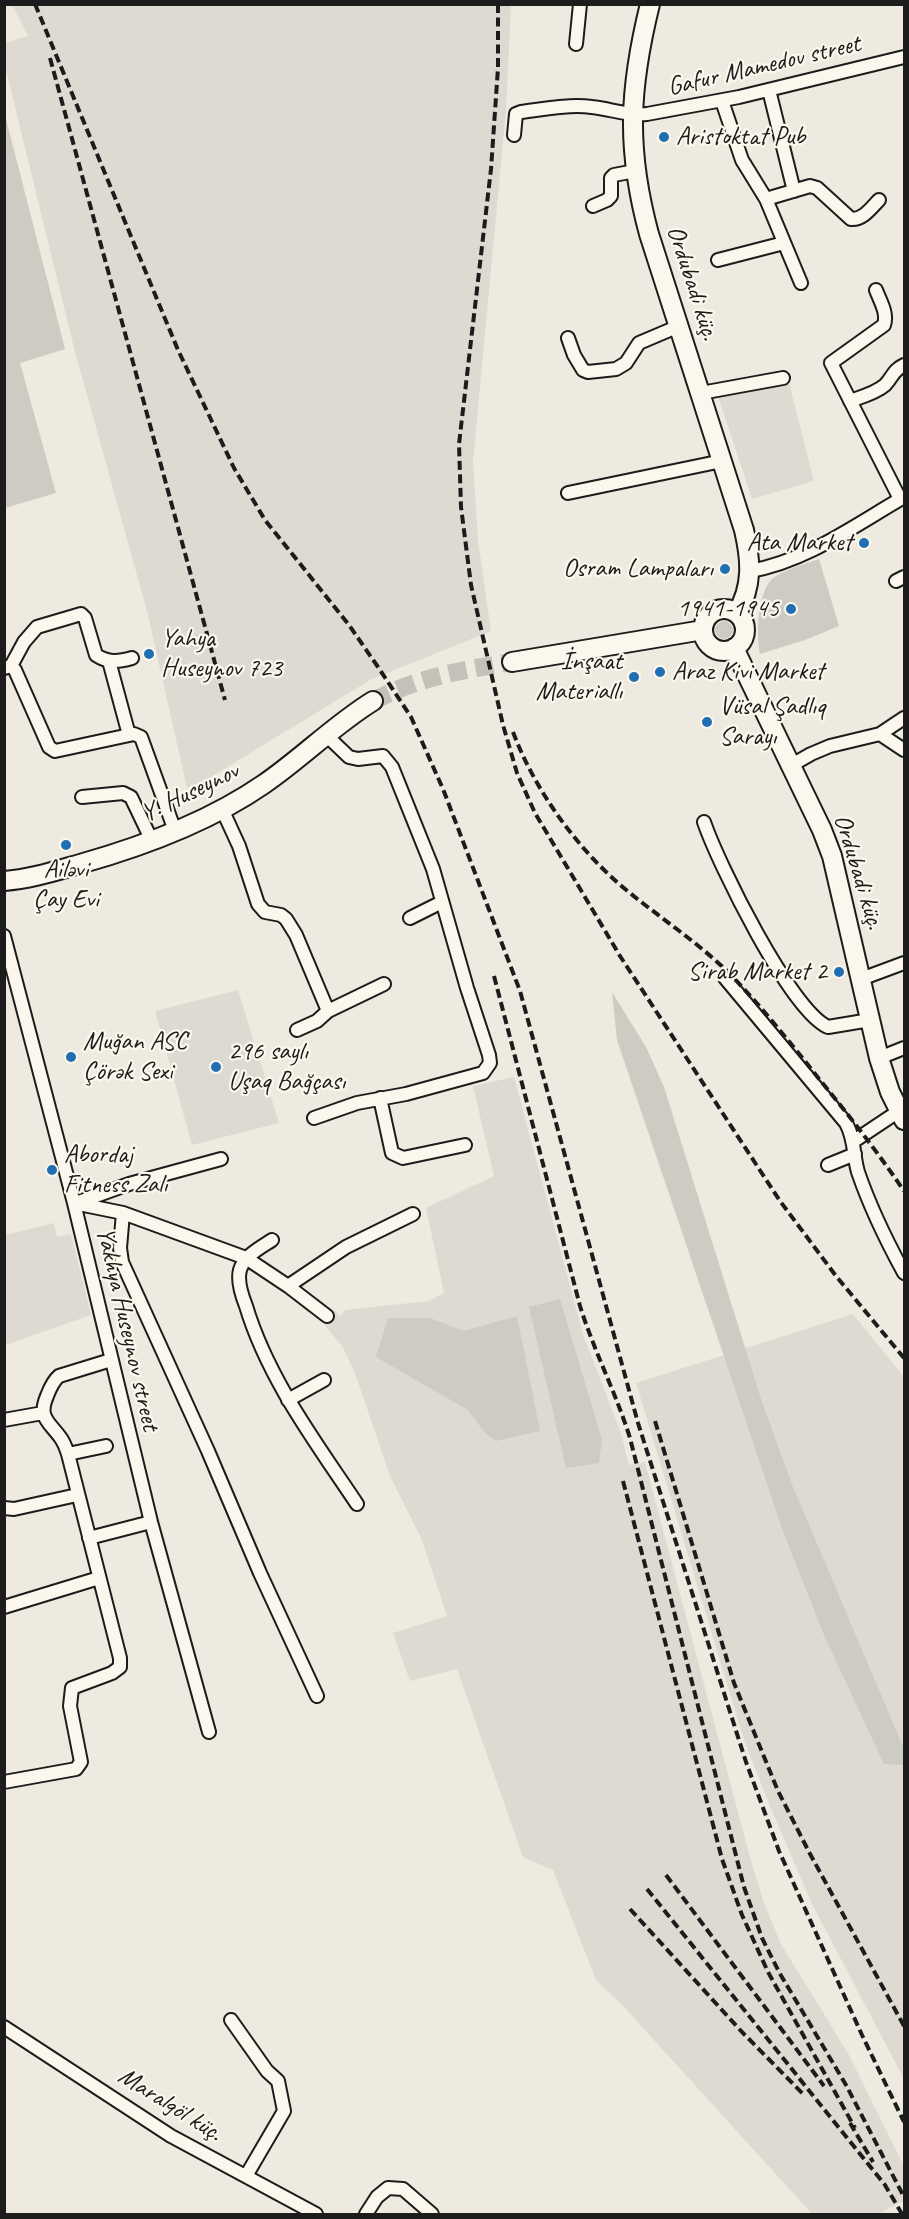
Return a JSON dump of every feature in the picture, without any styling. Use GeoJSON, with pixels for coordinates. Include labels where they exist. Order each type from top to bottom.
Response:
{"type":"FeatureCollection","features":[{"type":"Feature","properties":{"kind":"main road","name":"Ordubadi küç."},"geometry":{"type":"LineString","coordinates":[[650,4],[638,66],[632,116],[635,171],[649,234],[744,530],[750,571],[745,600],[737,614]]}},
{"type":"Feature","properties":{"kind":"main road"},"geometry":{"type":"LineString","coordinates":[[722,609],[737,614],[745,631],[740,644],[734,648],[720,650],[713,648],[708,643],[703,630],[705,622],[715,611],[722,609]]}},
{"type":"Feature","properties":{"kind":"main road"},"geometry":{"type":"LineString","coordinates":[[512,662],[703,630]]}},
{"type":"Feature","properties":{"kind":"main road","name":"Ordubadi küç."},"geometry":{"type":"LineString","coordinates":[[734,648],[832,856],[879,1058],[890,1092],[902,1116]]}},
{"type":"Feature","properties":{"kind":"main road","name":"Y. Huseynov"},"geometry":{"type":"LineString","coordinates":[[4,881],[50,873],[110,856],[152,841],[222,809],[266,782],[350,715],[373,700]]}},
{"type":"Feature","properties":{"kind":"street"},"geometry":{"type":"LineString","coordinates":[[576,44],[580,4]]}},
{"type":"Feature","properties":{"kind":"street","name":"Gafur Mamedov street"},"geometry":{"type":"LineString","coordinates":[[632,116],[722,101],[904,57]]}},
{"type":"Feature","properties":{"kind":"street"},"geometry":{"type":"LineString","coordinates":[[769,90],[794,191]]}},
{"type":"Feature","properties":{"kind":"street"},"geometry":{"type":"LineString","coordinates":[[722,101],[742,159],[766,200],[801,283]]}},
{"type":"Feature","properties":{"kind":"street"},"geometry":{"type":"LineString","coordinates":[[514,135],[516,114],[521,112],[578,106],[632,116]]}},
{"type":"Feature","properties":{"kind":"street"},"geometry":{"type":"LineString","coordinates":[[593,206],[611,196],[611,178],[614,175],[635,171]]}},
{"type":"Feature","properties":{"kind":"street"},"geometry":{"type":"LineString","coordinates":[[766,200],[810,186],[817,188],[851,219],[857,220],[863,217],[879,200]]}},
{"type":"Feature","properties":{"kind":"street"},"geometry":{"type":"LineString","coordinates":[[718,260],[784,243]]}},
{"type":"Feature","properties":{"kind":"street"},"geometry":{"type":"LineString","coordinates":[[750,571],[779,564],[817,548],[902,498],[831,363],[884,325],[886,319],[884,310],[876,290]]}},
{"type":"Feature","properties":{"kind":"street"},"geometry":{"type":"LineString","coordinates":[[568,338],[583,370],[588,372],[607,370],[616,369],[626,363],[639,343],[679,326]]}},
{"type":"Feature","properties":{"kind":"street"},"geometry":{"type":"LineString","coordinates":[[850,401],[879,389],[886,384],[892,373],[904,365]]}},
{"type":"Feature","properties":{"kind":"street"},"geometry":{"type":"LineString","coordinates":[[700,393],[783,378]]}},
{"type":"Feature","properties":{"kind":"street"},"geometry":{"type":"LineString","coordinates":[[568,493],[722,461]]}},
{"type":"Feature","properties":{"kind":"street"},"geometry":{"type":"LineString","coordinates":[[132,658],[118,662],[96,655],[85,618],[81,614],[37,627],[8,667],[50,747],[55,751],[129,735],[141,737],[175,831]]}},
{"type":"Feature","properties":{"kind":"street"},"geometry":{"type":"LineString","coordinates":[[109,661],[129,735]]}},
{"type":"Feature","properties":{"kind":"street"},"geometry":{"type":"LineString","coordinates":[[790,766],[830,746],[880,734],[904,718]]}},
{"type":"Feature","properties":{"kind":"street"},"geometry":{"type":"LineString","coordinates":[[880,734],[904,750]]}},
{"type":"Feature","properties":{"kind":"street"},"geometry":{"type":"LineString","coordinates":[[314,1118],[357,1103],[406,1094],[483,1073],[490,1063],[426,849],[388,761],[383,756],[358,759],[349,757],[326,735]]}},
{"type":"Feature","properties":{"kind":"street"},"geometry":{"type":"LineString","coordinates":[[82,797],[123,793],[131,797],[152,841]]}},
{"type":"Feature","properties":{"kind":"street"},"geometry":{"type":"LineString","coordinates":[[222,809],[239,846],[258,904],[266,912],[281,915],[286,919],[296,936],[328,1011]]}},
{"type":"Feature","properties":{"kind":"street"},"geometry":{"type":"LineString","coordinates":[[704,822],[725,872],[786,983],[800,1002],[815,1019],[828,1027],[870,1020]]}},
{"type":"Feature","properties":{"kind":"street"},"geometry":{"type":"LineString","coordinates":[[410,918],[442,902]]}},
{"type":"Feature","properties":{"kind":"street","name":"Yakhya Huseynov street"},"geometry":{"type":"LineString","coordinates":[[4,936],[74,1203],[151,1522],[209,1732]]}},
{"type":"Feature","properties":{"kind":"street"},"geometry":{"type":"LineString","coordinates":[[861,980],[904,963]]}},
{"type":"Feature","properties":{"kind":"street"},"geometry":{"type":"LineString","coordinates":[[725,978],[846,1123],[854,1147],[857,1170],[878,1224],[904,1273]]}},
{"type":"Feature","properties":{"kind":"street"},"geometry":{"type":"LineString","coordinates":[[297,1030],[317,1021],[328,1011],[384,984]]}},
{"type":"Feature","properties":{"kind":"street"},"geometry":{"type":"LineString","coordinates":[[879,1058],[904,1048]]}},
{"type":"Feature","properties":{"kind":"street"},"geometry":{"type":"LineString","coordinates":[[380,1098],[392,1153],[396,1156],[403,1158],[465,1145]]}},
{"type":"Feature","properties":{"kind":"street"},"geometry":{"type":"LineString","coordinates":[[828,1166],[902,1116]]}},
{"type":"Feature","properties":{"kind":"street"},"geometry":{"type":"LineString","coordinates":[[74,1203],[129,1184],[221,1159]]}},
{"type":"Feature","properties":{"kind":"street"},"geometry":{"type":"LineString","coordinates":[[74,1203],[123,1213],[246,1258],[327,1316]]}},
{"type":"Feature","properties":{"kind":"street"},"geometry":{"type":"LineString","coordinates":[[123,1213],[120,1248],[122,1262],[317,1696]]}},
{"type":"Feature","properties":{"kind":"street"},"geometry":{"type":"LineString","coordinates":[[288,1286],[346,1247],[413,1214]]}},
{"type":"Feature","properties":{"kind":"street"},"geometry":{"type":"LineString","coordinates":[[272,1240],[246,1258],[239,1271],[242,1293],[278,1385],[357,1504]]}},
{"type":"Feature","properties":{"kind":"street"},"geometry":{"type":"LineString","coordinates":[[4,1782],[64,1773],[76,1769],[81,1762],[70,1706],[72,1688],[120,1667],[120,1658],[68,1454],[62,1439],[45,1419],[43,1413],[49,1390],[59,1376],[111,1360]]}},
{"type":"Feature","properties":{"kind":"street"},"geometry":{"type":"LineString","coordinates":[[288,1400],[324,1380]]}},
{"type":"Feature","properties":{"kind":"street"},"geometry":{"type":"LineString","coordinates":[[4,1420],[43,1413]]}},
{"type":"Feature","properties":{"kind":"street"},"geometry":{"type":"LineString","coordinates":[[68,1454],[106,1446]]}},
{"type":"Feature","properties":{"kind":"street"},"geometry":{"type":"LineString","coordinates":[[4,1508],[14,1509],[78,1495]]}},
{"type":"Feature","properties":{"kind":"street"},"geometry":{"type":"LineString","coordinates":[[89,1538],[151,1522]]}},
{"type":"Feature","properties":{"kind":"street"},"geometry":{"type":"LineString","coordinates":[[4,1607],[99,1578]]}},
{"type":"Feature","properties":{"kind":"street"},"geometry":{"type":"LineString","coordinates":[[231,2020],[267,2071],[278,2081],[284,2101],[284,2111],[246,2176]]}},
{"type":"Feature","properties":{"kind":"street","name":"Maralgöl küç."},"geometry":{"type":"LineString","coordinates":[[4,2027],[171,2136],[316,2214]]}},
{"type":"Feature","properties":{"kind":"street"},"geometry":{"type":"LineString","coordinates":[[366,2214],[377,2197],[388,2188],[403,2189],[432,2214]]}},
{"type":"Feature","properties":{"kind":"shaded area"},"geometry":{"type":"Polygon","coordinates":[[[12,5],[511,5],[506,110],[473,462],[478,540],[491,631],[370,680],[211,777],[187,788],[148,615],[74,348],[5,66],[5,43],[28,36],[12,5]]]}},
{"type":"Feature","properties":{"kind":"shaded area"},"geometry":{"type":"Polygon","coordinates":[[[4,111],[65,349],[20,363],[56,493],[5,508],[4,111]]]}},
{"type":"Feature","properties":{"kind":"shaded area"},"geometry":{"type":"Polygon","coordinates":[[[789,383],[814,481],[752,499],[718,396],[789,383]]]}},
{"type":"Feature","properties":{"kind":"shaded area"},"geometry":{"type":"Polygon","coordinates":[[[819,559],[839,626],[805,640],[760,654],[758,623],[765,590],[776,576],[819,559]]]}},
{"type":"Feature","properties":{"kind":"shaded area"},"geometry":{"type":"Polygon","coordinates":[[[720,621],[728,621],[733,626],[731,637],[720,639],[715,634],[715,626],[720,621]]]}},
{"type":"Feature","properties":{"kind":"shaded area","name":"296 saylı Uşaq Bağçası"},"geometry":{"type":"Polygon","coordinates":[[[238,990],[279,1123],[192,1145],[155,1011],[238,990]]]}},
{"type":"Feature","properties":{"kind":"shaded area"},"geometry":{"type":"Polygon","coordinates":[[[612,992],[646,1047],[664,1087],[761,1399],[793,1487],[904,1749],[904,1765],[884,1764],[824,1635],[784,1534],[617,1040],[612,992]]]}},
{"type":"Feature","properties":{"kind":"shaded area"},"geometry":{"type":"Polygon","coordinates":[[[514,1077],[583,1334],[621,1433],[629,1465],[645,1462],[764,1903],[781,1944],[849,2055],[904,2166],[904,2201],[878,2214],[812,2214],[624,2007],[596,1980],[553,1870],[523,1857],[457,1669],[410,1681],[393,1633],[447,1616],[422,1540],[390,1476],[356,1376],[343,1347],[322,1322],[334,1310],[340,1316],[345,1310],[429,1301],[444,1293],[426,1208],[494,1176],[473,1086],[514,1077]]]}},
{"type":"Feature","properties":{"kind":"shaded area"},"geometry":{"type":"Polygon","coordinates":[[[54,1223],[57,1237],[71,1234],[91,1315],[5,1345],[5,1235],[54,1223]]]}},
{"type":"Feature","properties":{"kind":"shaded area"},"geometry":{"type":"Polygon","coordinates":[[[560,1299],[602,1440],[599,1463],[566,1468],[529,1307],[560,1299]]]}},
{"type":"Feature","properties":{"kind":"shaded area"},"geometry":{"type":"Polygon","coordinates":[[[853,1314],[904,1377],[904,2079],[812,1904],[744,1740],[636,1383],[853,1314]]]}},
{"type":"Feature","properties":{"kind":"shaded area"},"geometry":{"type":"Polygon","coordinates":[[[517,1316],[540,1431],[496,1441],[485,1433],[468,1410],[376,1357],[388,1318],[430,1318],[464,1331],[517,1316]]]}},
{"type":"Feature","properties":{"kind":"tunnel"},"geometry":{"type":"LineString","coordinates":[[373,701],[424,680],[512,662]]}},
{"type":"Feature","properties":{"kind":"railway"},"geometry":{"type":"LineString","coordinates":[[35,4],[178,350],[234,468],[265,520],[349,625],[411,717],[443,789],[520,991],[638,1423],[746,1762],[779,1851],[904,2122]]}},
{"type":"Feature","properties":{"kind":"railway"},"geometry":{"type":"LineString","coordinates":[[498,4],[498,68],[491,169],[459,444],[461,507],[471,585],[503,725],[517,773],[535,813],[620,956],[780,1201],[836,1276],[904,1358]]}},
{"type":"Feature","properties":{"kind":"railway"},"geometry":{"type":"LineString","coordinates":[[50,58],[225,700]]}},
{"type":"Feature","properties":{"kind":"railway"},"geometry":{"type":"LineString","coordinates":[[513,732],[532,774],[556,814],[586,850],[618,883],[702,949],[740,984],[839,1104],[904,1191]]}},
{"type":"Feature","properties":{"kind":"railway"},"geometry":{"type":"LineString","coordinates":[[494,976],[580,1306],[630,1438],[744,1887],[762,1938],[779,1972],[846,2085],[904,2197]]}},
{"type":"Feature","properties":{"kind":"railway"},"geometry":{"type":"LineString","coordinates":[[655,1421],[734,1683],[778,1791],[904,2026]]}},
{"type":"Feature","properties":{"kind":"railway"},"geometry":{"type":"LineString","coordinates":[[623,1481],[722,1859],[742,1915],[768,1972],[855,2128]]}},
{"type":"Feature","properties":{"kind":"railway"},"geometry":{"type":"LineString","coordinates":[[666,1875],[824,2086]]}},
{"type":"Feature","properties":{"kind":"railway"},"geometry":{"type":"LineString","coordinates":[[647,1889],[885,2185],[902,2214]]}},
{"type":"Feature","properties":{"kind":"railway"},"geometry":{"type":"LineString","coordinates":[[630,1909],[742,2032],[805,2096]]}},
{"type":"Feature","properties":{"kind":"railway"},"geometry":{"type":"LineString","coordinates":[[850,2123],[873,2162]]}},
{"type":"Feature","properties":{"kind":"place","name":"Aristoktat Pub"},"geometry":{"type":"Point","coordinates":[664,137]}},
{"type":"Feature","properties":{"kind":"place","name":"Ata Market"},"geometry":{"type":"Point","coordinates":[864,543]}},
{"type":"Feature","properties":{"kind":"place","name":"Osram Lampaları"},"geometry":{"type":"Point","coordinates":[725,569]}},
{"type":"Feature","properties":{"kind":"place","name":"1941-1945"},"geometry":{"type":"Point","coordinates":[791,609]}},
{"type":"Feature","properties":{"kind":"place","name":"Yahya Huseynov 723"},"geometry":{"type":"Point","coordinates":[149,654]}},
{"type":"Feature","properties":{"kind":"place","name":"Araz Kivi Market"},"geometry":{"type":"Point","coordinates":[660,672]}},
{"type":"Feature","properties":{"kind":"place","name":"İnşaat Materiallı"},"geometry":{"type":"Point","coordinates":[634,677]}},
{"type":"Feature","properties":{"kind":"place","name":"Vüsal Şadlıq Sarayı"},"geometry":{"type":"Point","coordinates":[707,722]}},
{"type":"Feature","properties":{"kind":"place","name":"Ailəvi Çay Evi"},"geometry":{"type":"Point","coordinates":[66,845]}},
{"type":"Feature","properties":{"kind":"place","name":"Sirab Market 2"},"geometry":{"type":"Point","coordinates":[839,972]}},
{"type":"Feature","properties":{"kind":"place","name":"Muğan ASC Çörək Sexi"},"geometry":{"type":"Point","coordinates":[71,1057]}},
{"type":"Feature","properties":{"kind":"place","name":"296 saylı Uşaq Bağçası"},"geometry":{"type":"Point","coordinates":[216,1067]}},
{"type":"Feature","properties":{"kind":"place","name":"Abordaj Fitness Zalı"},"geometry":{"type":"Point","coordinates":[52,1170]}}]}
